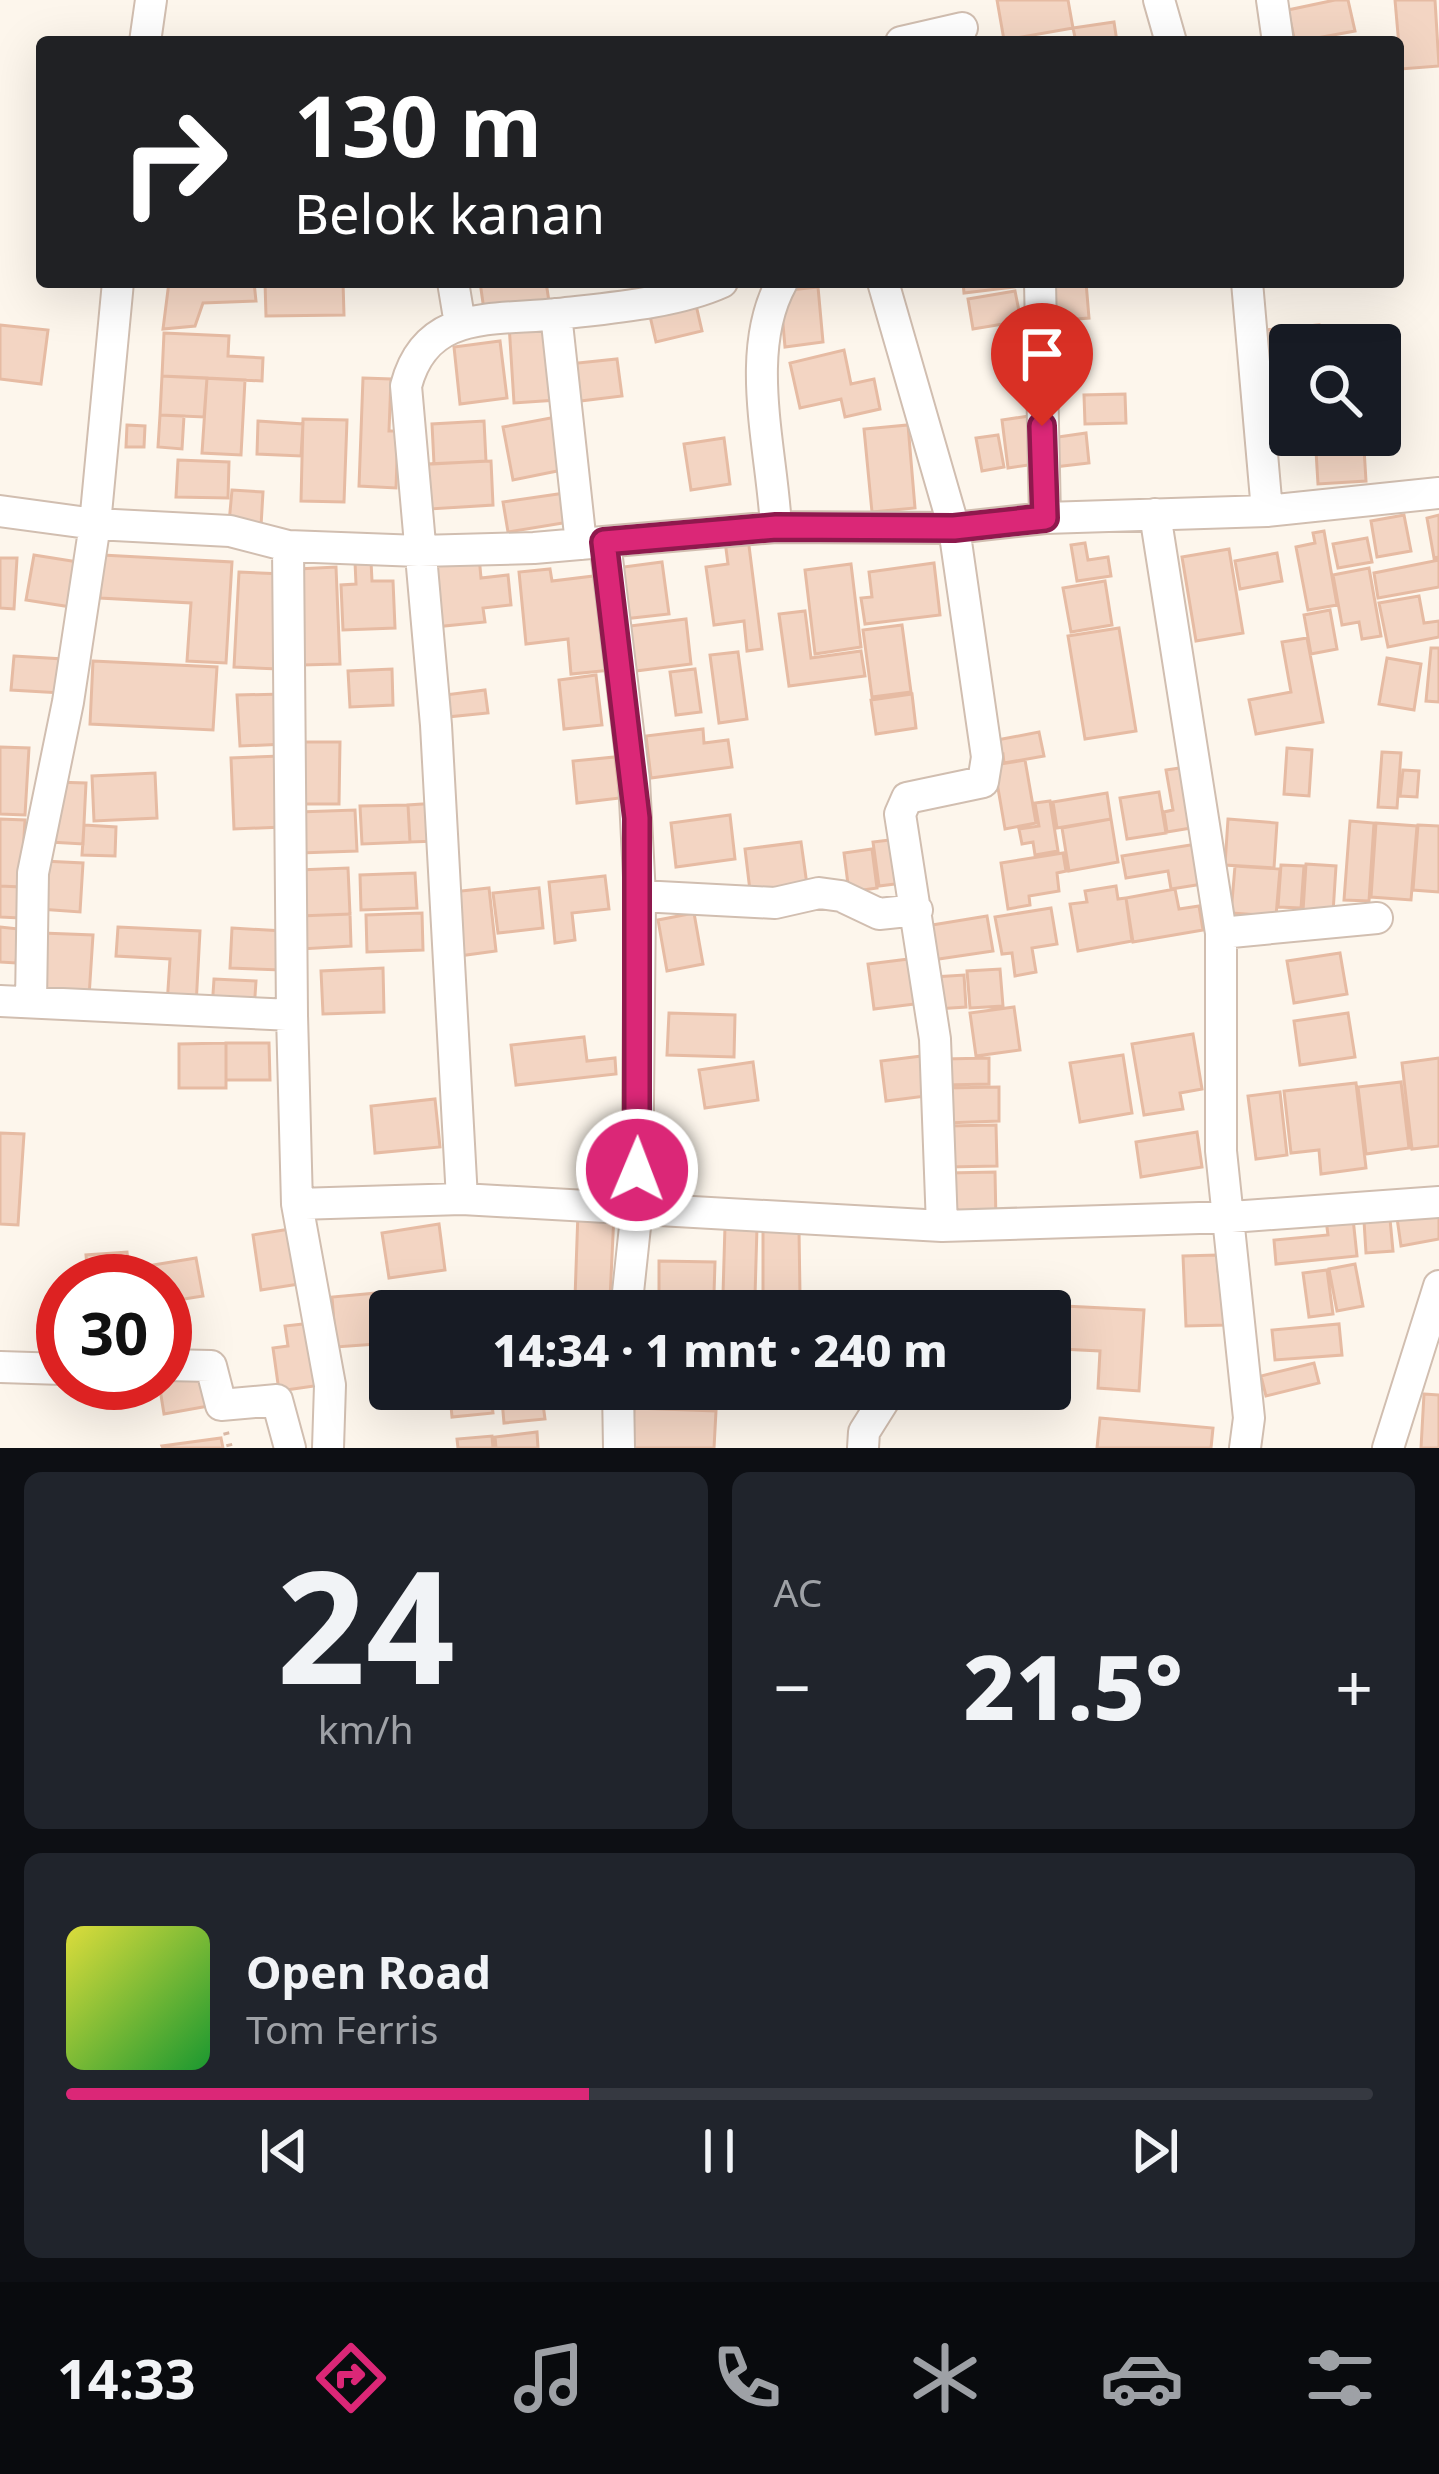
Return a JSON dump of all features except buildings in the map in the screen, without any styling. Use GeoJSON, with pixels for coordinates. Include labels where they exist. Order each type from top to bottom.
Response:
{"type":"FeatureCollection","features":[{"type":"Feature","properties":{"kind":"street"},"geometry":{"type":"LineString","coordinates":[[146,36],[151,0]]}},
{"type":"Feature","properties":{"kind":"street"},"geometry":{"type":"LineString","coordinates":[[1159,0],[1169,36]]}},
{"type":"Feature","properties":{"kind":"street"},"geometry":{"type":"LineString","coordinates":[[1272,0],[1277,36]]}},
{"type":"Feature","properties":{"kind":"street"},"geometry":{"type":"LineString","coordinates":[[920,36],[962,23]]}},
{"type":"Feature","properties":{"kind":"street"},"geometry":{"type":"LineString","coordinates":[[117,288],[95,524],[15,1002],[292,1016]]}},
{"type":"Feature","properties":{"kind":"street"},"geometry":{"type":"LineString","coordinates":[[454,288],[460,324]]}},
{"type":"Feature","properties":{"kind":"street"},"geometry":{"type":"LineString","coordinates":[[462,1199],[436,724],[406,386],[412,361],[436,337],[460,324],[556,314],[691,288]]}},
{"type":"Feature","properties":{"kind":"street"},"geometry":{"type":"LineString","coordinates":[[776,527],[761,340],[767,307],[778,288]]}},
{"type":"Feature","properties":{"kind":"street"},"geometry":{"type":"LineString","coordinates":[[885,288],[954,528],[988,772],[983,782],[907,798],[900,807],[935,1039],[942,1226]]}},
{"type":"Feature","properties":{"kind":"street"},"geometry":{"type":"LineString","coordinates":[[1040,288],[1045,518]]}},
{"type":"Feature","properties":{"kind":"street"},"geometry":{"type":"LineString","coordinates":[[1248,288],[1267,511]]}},
{"type":"Feature","properties":{"kind":"street"},"geometry":{"type":"LineString","coordinates":[[556,314],[634,780],[640,896],[637,1208],[628,1290]]}},
{"type":"Feature","properties":{"kind":"street"},"geometry":{"type":"LineString","coordinates":[[0,511],[95,524],[230,531],[289,546],[419,551],[593,543],[776,527],[954,528],[1045,518],[1267,511],[1439,493]]}},
{"type":"Feature","properties":{"kind":"street"},"geometry":{"type":"LineString","coordinates":[[1155,514],[1221,933],[1220,1121],[1249,1418],[1245,1448]]}},
{"type":"Feature","properties":{"kind":"street"},"geometry":{"type":"LineString","coordinates":[[289,546],[297,1204],[330,1385],[328,1448]]}},
{"type":"Feature","properties":{"kind":"street"},"geometry":{"type":"LineString","coordinates":[[640,896],[775,903],[819,893],[841,896],[879,914],[917,910]]}},
{"type":"Feature","properties":{"kind":"street"},"geometry":{"type":"LineString","coordinates":[[1221,933],[1377,918]]}},
{"type":"Feature","properties":{"kind":"street"},"geometry":{"type":"LineString","coordinates":[[297,1204],[462,1199],[942,1226],[1232,1216],[1439,1202]]}},
{"type":"Feature","properties":{"kind":"street"},"geometry":{"type":"LineString","coordinates":[[1388,1448],[1439,1286]]}},
{"type":"Feature","properties":{"kind":"street"},"geometry":{"type":"LineString","coordinates":[[192,1366],[211,1366],[221,1406],[277,1400],[290,1448]]}},
{"type":"Feature","properties":{"kind":"street"},"geometry":{"type":"LineString","coordinates":[[0,1367],[36,1368]]}},
{"type":"Feature","properties":{"kind":"street"},"geometry":{"type":"LineString","coordinates":[[619,1410],[620,1448]]}},
{"type":"Feature","properties":{"kind":"street"},"geometry":{"type":"LineString","coordinates":[[863,1448],[864,1432],[878,1410]]}},
{"type":"Feature","properties":{"kind":"route"},"geometry":{"type":"LineString","coordinates":[[637,1170],[637,818],[604,542],[776,527],[954,528],[1045,518],[1042,426]]}}]}
